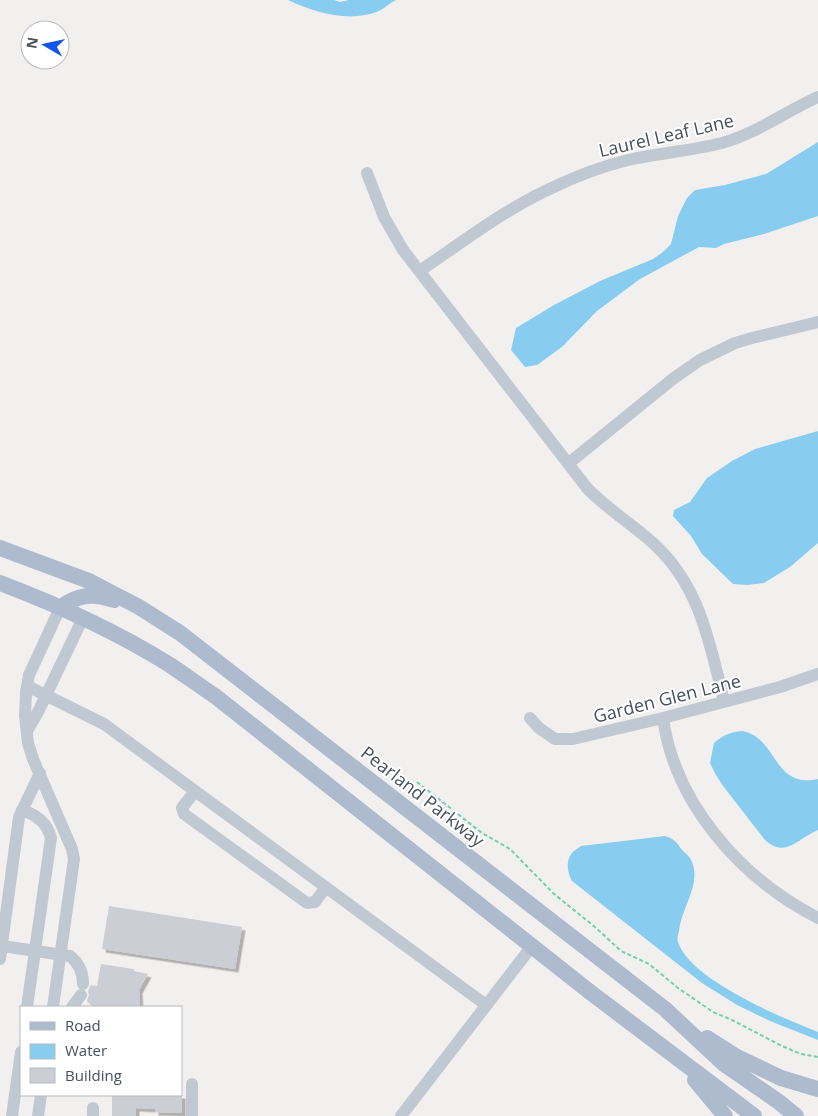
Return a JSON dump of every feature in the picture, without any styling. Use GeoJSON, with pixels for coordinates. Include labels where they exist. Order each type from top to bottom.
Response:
{"type":"FeatureCollection","features":[{"type":"Feature","properties":{"kind":"main road","name":"Pearland Parkway"},"geometry":{"type":"LineString","coordinates":[[0,548],[89,581],[139,607],[180,633],[665,1008],[724,1064],[796,1116]]}},
{"type":"Feature","properties":{"kind":"main road"},"geometry":{"type":"LineString","coordinates":[[0,583],[83,618],[129,642],[170,666],[214,696],[657,1044],[754,1116]]}},
{"type":"Feature","properties":{"kind":"main road"},"geometry":{"type":"LineString","coordinates":[[60,608],[69,601],[86,595],[108,598],[139,607]]}},
{"type":"Feature","properties":{"kind":"main road"},"geometry":{"type":"LineString","coordinates":[[665,1008],[737,1057],[781,1078],[818,1088]]}},
{"type":"Feature","properties":{"kind":"main road"},"geometry":{"type":"LineString","coordinates":[[657,1044],[693,1078],[725,1116]]}},
{"type":"Feature","properties":{"kind":"street","name":"Laurel Leaf Lane"},"geometry":{"type":"LineString","coordinates":[[420,270],[534,196],[556,186],[626,160],[701,147],[739,137],[757,130],[818,97]]}},
{"type":"Feature","properties":{"kind":"street"},"geometry":{"type":"LineString","coordinates":[[366,173],[377,204],[403,250],[587,488],[601,502],[653,543],[671,562],[684,580],[702,616],[724,701]]}},
{"type":"Feature","properties":{"kind":"street"},"geometry":{"type":"LineString","coordinates":[[569,464],[674,378],[700,360],[735,343],[818,322]]}},
{"type":"Feature","properties":{"kind":"street"},"geometry":{"type":"LineString","coordinates":[[53,1006],[74,859],[72,850],[30,751],[25,716],[29,675],[60,608]]}},
{"type":"Feature","properties":{"kind":"street"},"geometry":{"type":"LineString","coordinates":[[27,731],[83,618]]}},
{"type":"Feature","properties":{"kind":"street","name":"Garden Glen Lane"},"geometry":{"type":"LineString","coordinates":[[530,718],[546,734],[555,739],[565,740],[663,718],[780,687],[818,674]]}},
{"type":"Feature","properties":{"kind":"street"},"geometry":{"type":"LineString","coordinates":[[27,686],[104,724],[486,1005]]}},
{"type":"Feature","properties":{"kind":"street"},"geometry":{"type":"LineString","coordinates":[[663,718],[669,746],[688,791],[702,817],[719,839],[766,886],[818,918]]}},
{"type":"Feature","properties":{"kind":"street"},"geometry":{"type":"LineString","coordinates":[[40,773],[19,817],[1,953],[35,951],[70,956],[76,960],[81,969],[82,990],[73,1006]]}},
{"type":"Feature","properties":{"kind":"street"},"geometry":{"type":"LineString","coordinates":[[195,791],[182,808],[184,814],[307,904],[315,902],[326,887]]}},
{"type":"Feature","properties":{"kind":"street"},"geometry":{"type":"LineString","coordinates":[[22,810],[43,822],[49,830],[51,838],[27,1006]]}},
{"type":"Feature","properties":{"kind":"street"},"geometry":{"type":"LineString","coordinates":[[401,1116],[532,946]]}},
{"type":"Feature","properties":{"kind":"street"},"geometry":{"type":"LineString","coordinates":[[12,1116],[20,1059]]}},
{"type":"Feature","properties":{"kind":"street"},"geometry":{"type":"LineString","coordinates":[[192,1084],[192,1116]]}},
{"type":"Feature","properties":{"kind":"street"},"geometry":{"type":"LineString","coordinates":[[38,1116],[41,1096]]}},
{"type":"Feature","properties":{"kind":"path"},"geometry":{"type":"LineString","coordinates":[[417,782],[482,833],[510,849],[554,894],[621,951],[649,964],[678,988],[713,1012],[738,1022],[782,1046],[801,1054],[818,1058]]}},
{"type":"Feature","properties":{"kind":"water"},"geometry":{"type":"Polygon","coordinates":[[[288,0],[334,0],[340,2],[349,0],[396,0],[379,11],[368,15],[345,16],[310,9],[288,0]]]}},
{"type":"Feature","properties":{"kind":"water"},"geometry":{"type":"Polygon","coordinates":[[[818,142],[818,216],[716,248],[699,247],[640,279],[597,311],[562,347],[537,365],[525,367],[511,350],[516,328],[554,305],[600,281],[653,259],[663,252],[671,244],[678,216],[687,198],[695,190],[725,185],[766,174],[818,142]]]}},
{"type":"Feature","properties":{"kind":"water"},"geometry":{"type":"Polygon","coordinates":[[[818,431],[818,543],[790,567],[764,583],[733,584],[702,554],[691,536],[673,516],[674,510],[690,502],[707,478],[732,461],[755,449],[818,431]]]}},
{"type":"Feature","properties":{"kind":"water"},"geometry":{"type":"Polygon","coordinates":[[[742,731],[754,735],[763,742],[783,770],[792,777],[803,780],[818,779],[818,830],[786,847],[779,848],[772,845],[765,840],[723,786],[710,763],[714,743],[727,734],[742,731]]]}},
{"type":"Feature","properties":{"kind":"water"},"geometry":{"type":"Polygon","coordinates":[[[665,836],[677,843],[690,858],[694,867],[693,885],[678,938],[678,942],[686,956],[700,970],[739,996],[818,1032],[818,1040],[770,1021],[737,1005],[702,983],[572,881],[570,877],[568,870],[569,858],[581,846],[665,836]]]}},
{"type":"Feature","properties":{"kind":"building"},"geometry":{"type":"Polygon","coordinates":[[[109,906],[242,927],[235,969],[102,949],[109,906]]]}},
{"type":"Feature","properties":{"kind":"building"},"geometry":{"type":"Polygon","coordinates":[[[101,964],[134,969],[134,971],[148,974],[139,990],[140,1006],[92,1006],[87,1001],[88,991],[91,985],[97,986],[101,964]]]}},
{"type":"Feature","properties":{"kind":"building"},"geometry":{"type":"Polygon","coordinates":[[[112,1096],[182,1096],[182,1113],[155,1112],[155,1109],[136,1108],[136,1116],[112,1116],[112,1096]]]}}]}
